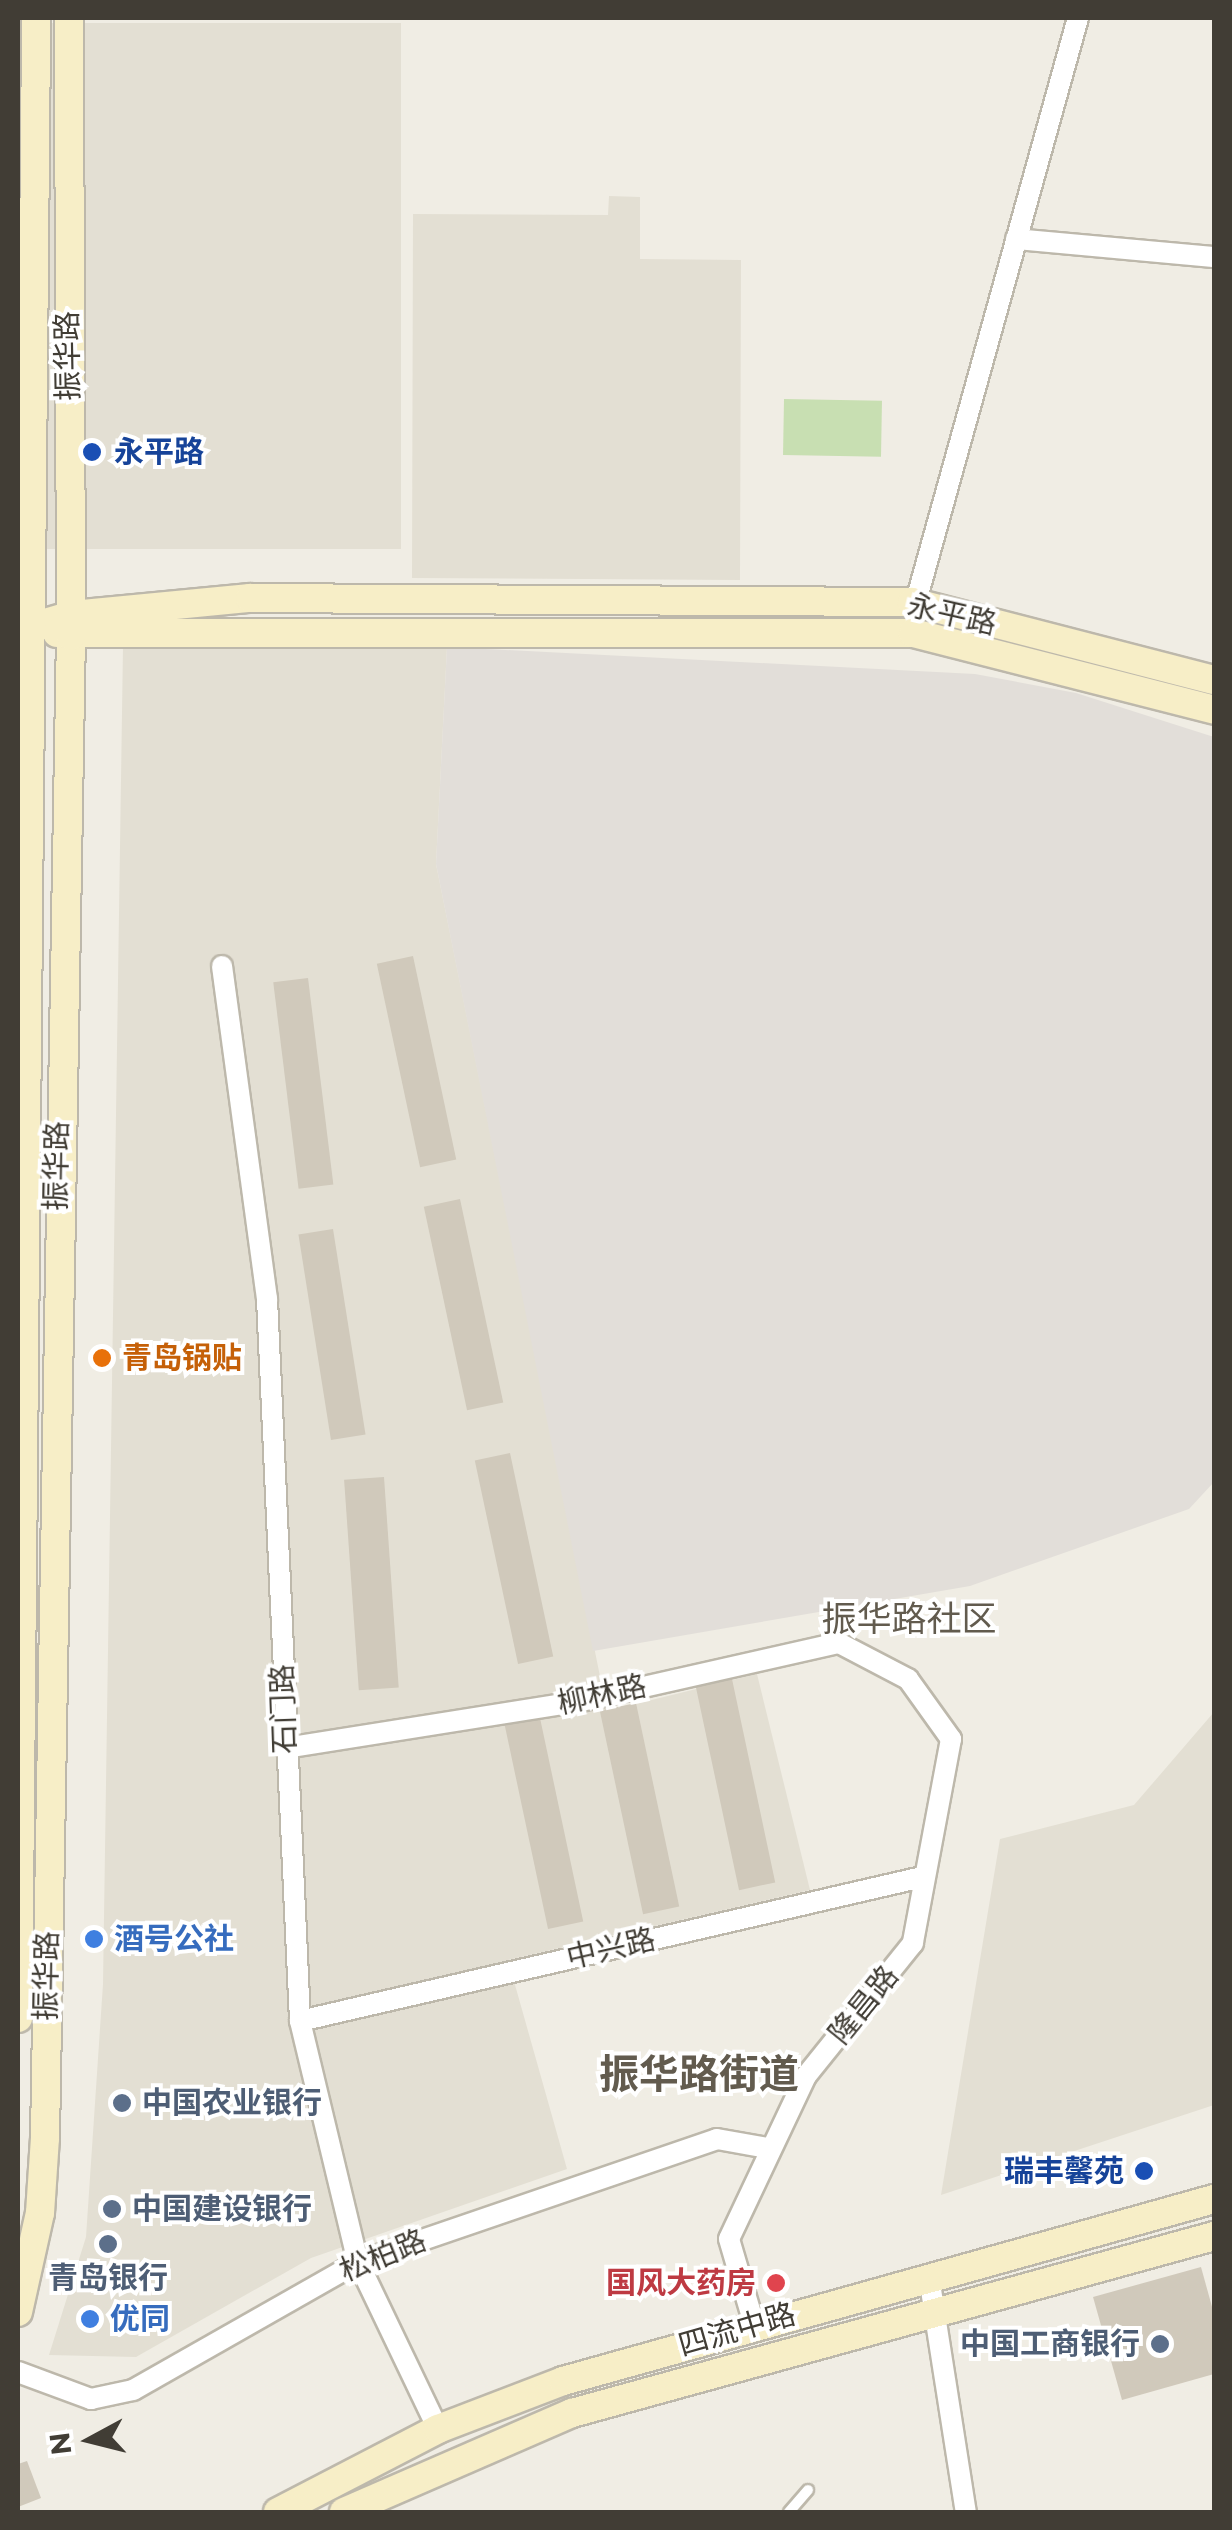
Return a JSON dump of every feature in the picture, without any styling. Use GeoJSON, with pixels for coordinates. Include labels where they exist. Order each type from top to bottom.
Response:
{"type":"FeatureCollection","features":[{"type":"Feature","properties":{"kind":"main road","name":"振华路"},"geometry":{"type":"LineString","coordinates":[[18,2312],[40,2213],[45,2138],[32,1552],[22,629],[25,221],[36,18]]}},
{"type":"Feature","properties":{"kind":"main road","name":"振华路"},"geometry":{"type":"LineString","coordinates":[[18,2018],[32,1552],[72,625],[69,18]]}},
{"type":"Feature","properties":{"kind":"main road","name":"永平路"},"geometry":{"type":"LineString","coordinates":[[22,629],[250,598],[912,602],[1214,680]]}},
{"type":"Feature","properties":{"kind":"main road","name":"永平路"},"geometry":{"type":"LineString","coordinates":[[72,625],[913,633],[1214,710]]}},
{"type":"Feature","properties":{"kind":"main road","name":"四流中路"},"geometry":{"type":"LineString","coordinates":[[278,2512],[438,2429],[754,2324],[1214,2199]]}},
{"type":"Feature","properties":{"kind":"main road","name":"四流中路"},"geometry":{"type":"LineString","coordinates":[[344,2512],[572,2414],[1214,2236]]}},
{"type":"Feature","properties":{"kind":"street"},"geometry":{"type":"LineString","coordinates":[[913,633],[912,602],[1078,18]]}},
{"type":"Feature","properties":{"kind":"street"},"geometry":{"type":"LineString","coordinates":[[1016,238],[1214,257]]}},
{"type":"Feature","properties":{"kind":"street","name":"石门路"},"geometry":{"type":"LineString","coordinates":[[222,966],[268,1298],[300,2021],[358,2262],[438,2429]]}},
{"type":"Feature","properties":{"kind":"street","name":"柳林路"},"geometry":{"type":"LineString","coordinates":[[285,1748],[577,1702],[839,1643],[908,1679]]}},
{"type":"Feature","properties":{"kind":"street","name":"隆昌路"},"geometry":{"type":"LineString","coordinates":[[754,2324],[729,2239],[768,2148],[806,2076],[913,1943],[922,1877],[951,1738],[908,1679]]}},
{"type":"Feature","properties":{"kind":"street","name":"中兴路"},"geometry":{"type":"LineString","coordinates":[[300,2021],[922,1877]]}},
{"type":"Feature","properties":{"kind":"street","name":"松柏路"},"geometry":{"type":"LineString","coordinates":[[18,2372],[91,2400],[133,2390],[358,2262],[716,2139],[768,2148]]}},
{"type":"Feature","properties":{"kind":"street"},"geometry":{"type":"LineString","coordinates":[[930,2277],[966,2512]]}},
{"type":"Feature","properties":{"kind":"lane"},"geometry":{"type":"LineString","coordinates":[[789,2512],[808,2490]]}},
{"type":"Feature","properties":{"kind":"shaded area"},"geometry":{"type":"Polygon","coordinates":[[[18,23],[401,23],[401,549],[18,549],[18,23]]]}},
{"type":"Feature","properties":{"kind":"shaded area"},"geometry":{"type":"Polygon","coordinates":[[[609,196],[640,197],[640,259],[741,260],[740,580],[412,578],[413,214],[608,215],[609,196]]]}},
{"type":"Feature","properties":{"kind":"shaded area"},"geometry":{"type":"Polygon","coordinates":[[[123,646],[447,647],[436,864],[607,1711],[757,1674],[810,1890],[508,1960],[567,2169],[311,2258],[136,2357],[49,2355],[86,2237],[103,1984],[123,646]]]}},
{"type":"Feature","properties":{"kind":"shaded area"},"geometry":{"type":"Polygon","coordinates":[[[447,647],[975,674],[1076,693],[1214,737],[1214,1482],[1189,1509],[970,1586],[593,1651],[436,864],[447,647]]]}},
{"type":"Feature","properties":{"kind":"shaded area","name":"瑞丰馨苑"},"geometry":{"type":"Polygon","coordinates":[[[1214,1712],[1214,2105],[941,2195],[1000,1839],[1134,1805],[1214,1712]]]}},
{"type":"Feature","properties":{"kind":"green space"},"geometry":{"type":"Polygon","coordinates":[[[784,399],[882,401],[881,457],[783,455],[784,399]]]}},
{"type":"Feature","properties":{"kind":"building"},"geometry":{"type":"Polygon","coordinates":[[[413,956],[456,1159],[420,1167],[377,964],[413,956]]]}},
{"type":"Feature","properties":{"kind":"building"},"geometry":{"type":"Polygon","coordinates":[[[308,978],[333,1184],[299,1189],[273,982],[308,978]]]}},
{"type":"Feature","properties":{"kind":"building"},"geometry":{"type":"Polygon","coordinates":[[[460,1199],[503,1402],[467,1410],[424,1207],[460,1199]]]}},
{"type":"Feature","properties":{"kind":"building"},"geometry":{"type":"Polygon","coordinates":[[[333,1229],[366,1434],[331,1440],[298,1234],[333,1229]]]}},
{"type":"Feature","properties":{"kind":"building"},"geometry":{"type":"Polygon","coordinates":[[[510,1453],[553,1656],[518,1664],[475,1460],[510,1453]]]}},
{"type":"Feature","properties":{"kind":"building"},"geometry":{"type":"Polygon","coordinates":[[[384,1477],[399,1687],[359,1690],[344,1480],[384,1477]]]}},
{"type":"Feature","properties":{"kind":"building"},"geometry":{"type":"Polygon","coordinates":[[[732,1679],[775,1882],[739,1890],[696,1687],[732,1679]]]}},
{"type":"Feature","properties":{"kind":"building"},"geometry":{"type":"Polygon","coordinates":[[[636,1703],[679,1906],[643,1914],[600,1711],[636,1703]]]}},
{"type":"Feature","properties":{"kind":"building"},"geometry":{"type":"Polygon","coordinates":[[[540,1718],[583,1921],[548,1929],[505,1725],[540,1718]]]}},
{"type":"Feature","properties":{"kind":"building","name":"中国工商银行"},"geometry":{"type":"Polygon","coordinates":[[[1201,2267],[1214,2314],[1214,2374],[1122,2400],[1093,2297],[1201,2267]]]}},
{"type":"Feature","properties":{"kind":"building"},"geometry":{"type":"Polygon","coordinates":[[[27,2461],[41,2498],[18,2507],[18,2464],[27,2461]]]}},
{"type":"Feature","properties":{"kind":"place","name":"永平路"},"geometry":{"type":"Point","coordinates":[92,452]}},
{"type":"Feature","properties":{"kind":"place","name":"青岛锅贴"},"geometry":{"type":"Point","coordinates":[102,1358]}},
{"type":"Feature","properties":{"kind":"place","name":"酒号公社"},"geometry":{"type":"Point","coordinates":[94,1939]}},
{"type":"Feature","properties":{"kind":"place","name":"中国农业银行"},"geometry":{"type":"Point","coordinates":[122,2103]}},
{"type":"Feature","properties":{"kind":"place","name":"瑞丰馨苑"},"geometry":{"type":"Point","coordinates":[1144,2171]}},
{"type":"Feature","properties":{"kind":"place","name":"中国建设银行"},"geometry":{"type":"Point","coordinates":[112,2209]}},
{"type":"Feature","properties":{"kind":"place","name":"青岛银行"},"geometry":{"type":"Point","coordinates":[108,2244]}},
{"type":"Feature","properties":{"kind":"place","name":"国风大药房"},"geometry":{"type":"Point","coordinates":[776,2283]}},
{"type":"Feature","properties":{"kind":"place","name":"优同"},"geometry":{"type":"Point","coordinates":[90,2319]}},
{"type":"Feature","properties":{"kind":"place","name":"中国工商银行"},"geometry":{"type":"Point","coordinates":[1160,2344]}},
{"type":"Feature","properties":{"kind":"district","name":"振华路社区"},"geometry":{"type":"Point","coordinates":[909,1619]}},
{"type":"Feature","properties":{"kind":"district","name":"振华路街道"},"geometry":{"type":"Point","coordinates":[699,2074]}}]}
